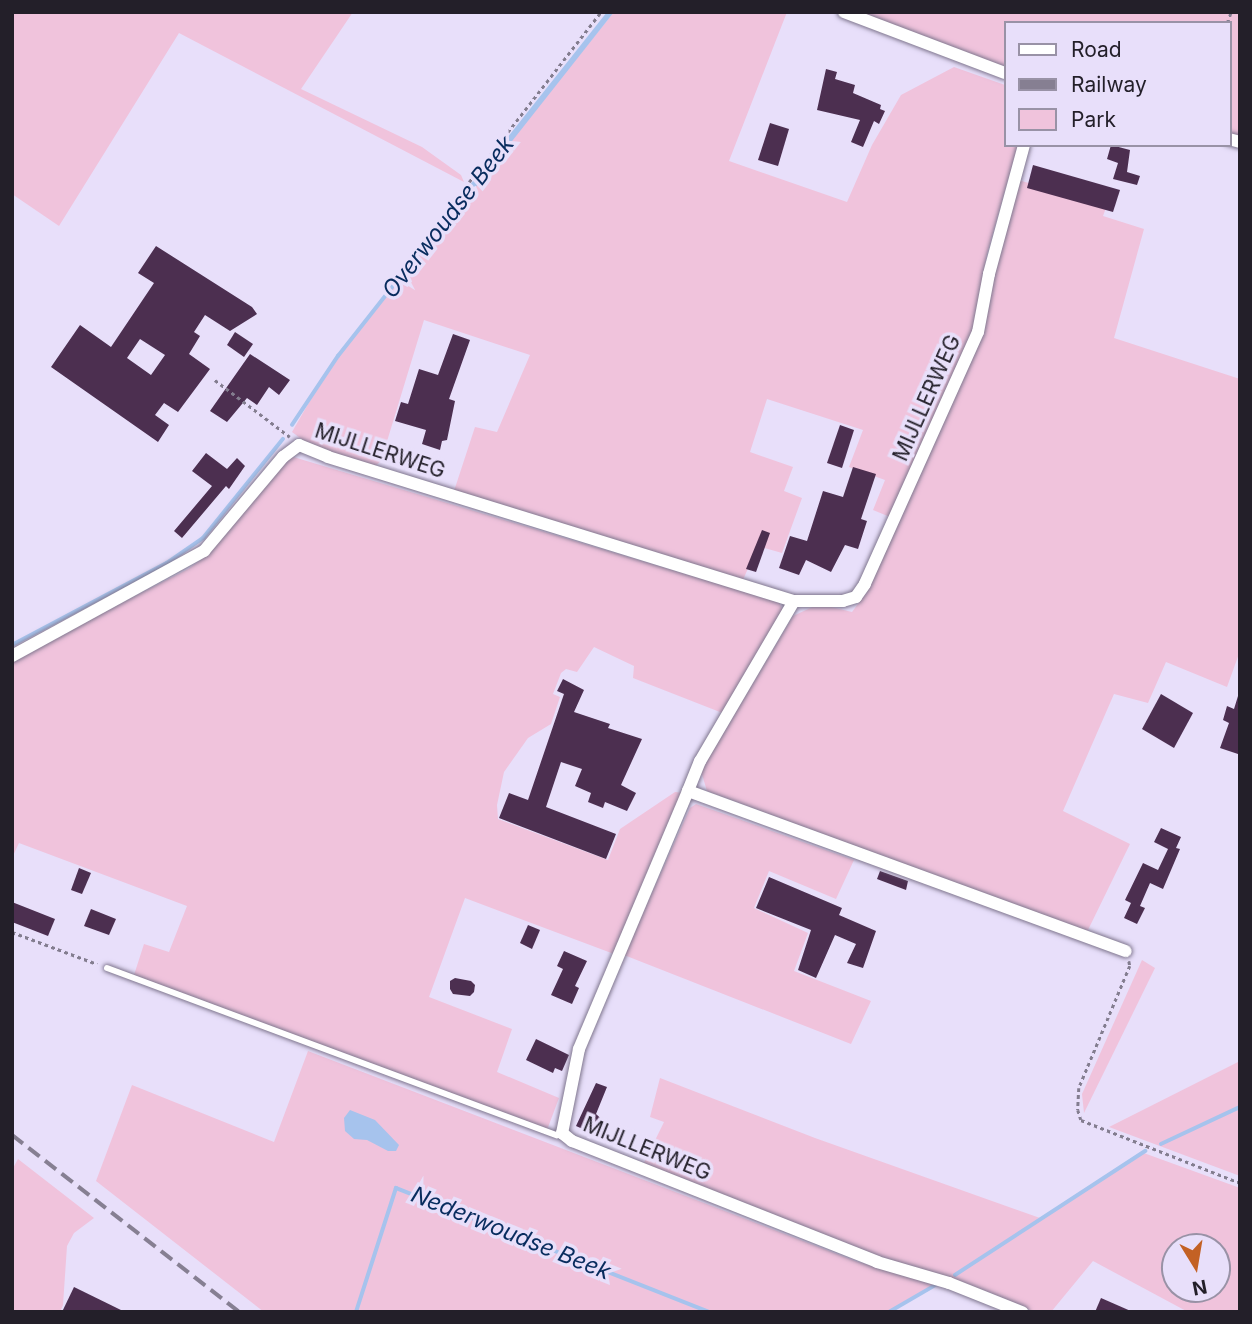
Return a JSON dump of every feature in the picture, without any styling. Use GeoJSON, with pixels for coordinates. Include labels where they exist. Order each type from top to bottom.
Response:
{"type":"FeatureCollection","features":[{"type":"Feature","properties":{"kind":"street"},"geometry":{"type":"LineString","coordinates":[[844,12],[1004,73]]}},
{"type":"Feature","properties":{"kind":"street","name":"MIJLLERWEG"},"geometry":{"type":"LineString","coordinates":[[12,656],[204,551],[283,457],[299,444],[341,461],[794,601],[843,601],[856,597],[865,584],[978,332],[989,274],[1023,147]]}},
{"type":"Feature","properties":{"kind":"street","name":"MIJLLERWEG"},"geometry":{"type":"LineString","coordinates":[[794,601],[700,761],[579,1049],[562,1133],[572,1141],[877,1262],[949,1283],[1022,1312]]}},
{"type":"Feature","properties":{"kind":"street"},"geometry":{"type":"LineString","coordinates":[[688,791],[1126,951]]}},
{"type":"Feature","properties":{"kind":"lane"},"geometry":{"type":"LineString","coordinates":[[107,968],[557,1135],[562,1133]]}},
{"type":"Feature","properties":{"kind":"path"},"geometry":{"type":"LineString","coordinates":[[469,182],[601,12]]}},
{"type":"Feature","properties":{"kind":"path"},"geometry":{"type":"LineString","coordinates":[[215,380],[291,438]]}},
{"type":"Feature","properties":{"kind":"path"},"geometry":{"type":"LineString","coordinates":[[12,932],[107,968]]}},
{"type":"Feature","properties":{"kind":"path"},"geometry":{"type":"LineString","coordinates":[[1126,951],[1130,966],[1079,1088],[1078,1110],[1082,1120],[1240,1183]]}},
{"type":"Feature","properties":{"kind":"green space"},"geometry":{"type":"Polygon","coordinates":[[[12,12],[353,12],[301,89],[422,147],[461,175],[464,182],[179,33],[59,226],[12,194],[12,12]]]}},
{"type":"Feature","properties":{"kind":"green space"},"geometry":{"type":"Polygon","coordinates":[[[614,12],[787,12],[729,161],[847,202],[872,145],[901,95],[954,67],[1004,85],[1004,147],[1017,147],[987,254],[971,340],[890,517],[873,510],[885,480],[849,467],[863,430],[767,399],[750,452],[793,467],[784,491],[802,498],[782,553],[758,546],[742,582],[454,491],[475,427],[497,432],[530,355],[424,320],[381,461],[374,467],[311,446],[292,432],[334,359],[614,12]]]}},
{"type":"Feature","properties":{"kind":"green space"},"geometry":{"type":"Polygon","coordinates":[[[848,12],[1240,12],[1240,139],[1231,136],[1231,21],[1004,21],[1004,71],[848,12]]]}},
{"type":"Feature","properties":{"kind":"green space"},"geometry":{"type":"Polygon","coordinates":[[[1018,180],[1107,205],[1103,216],[1144,229],[1114,338],[1240,379],[1240,651],[1227,687],[1166,662],[1148,703],[1114,694],[1063,811],[1130,844],[1087,932],[707,791],[701,771],[793,616],[819,604],[852,612],[866,593],[985,329],[987,300],[1018,180]]]}},
{"type":"Feature","properties":{"kind":"green space"},"geometry":{"type":"Polygon","coordinates":[[[290,456],[779,602],[783,611],[725,714],[633,678],[634,666],[594,647],[577,672],[566,669],[561,673],[553,694],[560,697],[551,724],[528,738],[504,772],[497,805],[498,819],[608,860],[620,829],[675,792],[683,793],[614,954],[465,898],[429,997],[512,1029],[497,1072],[559,1098],[547,1130],[134,975],[144,944],[169,952],[187,906],[19,843],[12,858],[12,659],[188,569],[209,554],[290,456]]]}},
{"type":"Feature","properties":{"kind":"green space"},"geometry":{"type":"Polygon","coordinates":[[[696,804],[854,860],[836,899],[769,871],[754,908],[808,933],[794,971],[871,1001],[851,1044],[624,955],[690,808],[696,804]]]}},
{"type":"Feature","properties":{"kind":"green space"},"geometry":{"type":"Polygon","coordinates":[[[1142,960],[1155,968],[1084,1113],[1082,1094],[1142,960]]]}},
{"type":"Feature","properties":{"kind":"green space"},"geometry":{"type":"Polygon","coordinates":[[[308,1051],[858,1262],[938,1283],[890,1312],[264,1312],[96,1181],[132,1085],[274,1142],[308,1051]]]}},
{"type":"Feature","properties":{"kind":"green space"},"geometry":{"type":"Polygon","coordinates":[[[1240,1061],[1240,1176],[1109,1127],[1240,1061]]]}},
{"type":"Feature","properties":{"kind":"green space"},"geometry":{"type":"Polygon","coordinates":[[[660,1078],[815,1138],[1040,1218],[1141,1152],[1240,1188],[1240,1312],[1188,1312],[1171,1303],[1231,1303],[1231,1233],[1161,1233],[1161,1298],[1093,1261],[1051,1312],[1035,1312],[991,1293],[902,1265],[642,1167],[664,1122],[650,1117],[660,1078]]]}},
{"type":"Feature","properties":{"kind":"green space"},"geometry":{"type":"Polygon","coordinates":[[[18,1159],[94,1218],[74,1233],[67,1246],[63,1305],[60,1312],[12,1312],[12,1170],[18,1159]]]}},
{"type":"Feature","properties":{"kind":"water"},"geometry":{"type":"Polygon","coordinates":[[[607,12],[614,12],[471,193],[469,186],[607,12]]]}},
{"type":"Feature","properties":{"kind":"water"},"geometry":{"type":"Polygon","coordinates":[[[350,1110],[375,1120],[399,1145],[396,1151],[388,1151],[367,1140],[354,1139],[345,1131],[344,1118],[350,1110]]]}},
{"type":"Feature","properties":{"kind":"building"},"geometry":{"type":"Polygon","coordinates":[[[826,69],[837,72],[835,79],[855,85],[853,93],[881,105],[880,109],[885,111],[879,124],[874,121],[863,147],[851,142],[860,120],[817,110],[826,69]]]}},
{"type":"Feature","properties":{"kind":"building"},"geometry":{"type":"Polygon","coordinates":[[[770,123],[789,129],[778,166],[758,160],[770,123]]]}},
{"type":"Feature","properties":{"kind":"building"},"geometry":{"type":"Polygon","coordinates":[[[1110,147],[1130,150],[1127,172],[1140,176],[1137,185],[1113,179],[1118,163],[1107,159],[1110,147]]]}},
{"type":"Feature","properties":{"kind":"building"},"geometry":{"type":"Polygon","coordinates":[[[1033,165],[1120,190],[1113,212],[1027,188],[1033,165]]]}},
{"type":"Feature","properties":{"kind":"building"},"geometry":{"type":"Polygon","coordinates":[[[156,246],[252,307],[257,314],[230,331],[205,315],[194,332],[200,336],[189,354],[210,369],[178,412],[164,403],[155,415],[169,425],[158,442],[51,367],[80,325],[111,347],[154,283],[138,273],[156,246]],[[140,339],[127,358],[151,375],[165,355],[140,339]]]}},
{"type":"Feature","properties":{"kind":"building"},"geometry":{"type":"Polygon","coordinates":[[[235,332],[253,344],[244,357],[227,345],[235,332]]]}},
{"type":"Feature","properties":{"kind":"building"},"geometry":{"type":"Polygon","coordinates":[[[453,334],[470,340],[449,399],[455,401],[447,440],[442,441],[440,450],[422,444],[426,430],[395,421],[401,402],[408,404],[419,369],[438,375],[453,334]]]}},
{"type":"Feature","properties":{"kind":"building"},"geometry":{"type":"Polygon","coordinates":[[[250,354],[290,380],[279,395],[269,387],[257,405],[247,398],[227,422],[210,411],[250,354]]]}},
{"type":"Feature","properties":{"kind":"building"},"geometry":{"type":"Polygon","coordinates":[[[840,425],[854,430],[842,468],[827,463],[840,425]]]}},
{"type":"Feature","properties":{"kind":"building"},"geometry":{"type":"Polygon","coordinates":[[[206,453],[227,469],[237,458],[245,466],[229,489],[226,486],[182,538],[174,531],[212,486],[192,471],[206,453]]]}},
{"type":"Feature","properties":{"kind":"building"},"geometry":{"type":"Polygon","coordinates":[[[853,467],[876,474],[861,519],[867,521],[858,549],[845,545],[831,572],[806,560],[799,575],[779,568],[790,536],[807,541],[823,491],[843,497],[853,467]]]}},
{"type":"Feature","properties":{"kind":"building"},"geometry":{"type":"Polygon","coordinates":[[[762,530],[770,533],[756,572],[746,569],[762,530]]]}},
{"type":"Feature","properties":{"kind":"building"},"geometry":{"type":"Polygon","coordinates":[[[563,679],[584,690],[574,712],[610,724],[608,728],[642,739],[621,785],[636,793],[627,811],[605,802],[603,808],[588,802],[591,793],[575,786],[582,769],[561,762],[546,807],[616,834],[606,859],[499,818],[509,793],[528,800],[564,694],[557,691],[563,679]]]}},
{"type":"Feature","properties":{"kind":"building"},"geometry":{"type":"Polygon","coordinates":[[[1161,694],[1193,713],[1174,748],[1142,729],[1161,694]]]}},
{"type":"Feature","properties":{"kind":"building"},"geometry":{"type":"Polygon","coordinates":[[[1238,696],[1238,754],[1220,748],[1229,723],[1223,720],[1227,706],[1234,709],[1238,696]]]}},
{"type":"Feature","properties":{"kind":"building"},"geometry":{"type":"Polygon","coordinates":[[[1161,828],[1181,837],[1176,848],[1180,849],[1163,889],[1150,883],[1140,906],[1145,908],[1137,924],[1124,918],[1131,903],[1125,900],[1143,863],[1158,870],[1168,849],[1154,842],[1161,828]]]}},
{"type":"Feature","properties":{"kind":"building"},"geometry":{"type":"Polygon","coordinates":[[[79,868],[91,873],[82,894],[71,890],[79,868]]]}},
{"type":"Feature","properties":{"kind":"building"},"geometry":{"type":"Polygon","coordinates":[[[880,871],[908,881],[906,890],[877,879],[880,871]]]}},
{"type":"Feature","properties":{"kind":"building"},"geometry":{"type":"Polygon","coordinates":[[[769,877],[842,908],[839,915],[876,931],[863,968],[847,963],[856,944],[835,935],[816,978],[798,970],[811,930],[756,908],[769,877]]]}},
{"type":"Feature","properties":{"kind":"building"},"geometry":{"type":"Polygon","coordinates":[[[12,902],[55,919],[48,936],[12,922],[12,902]]]}},
{"type":"Feature","properties":{"kind":"building"},"geometry":{"type":"Polygon","coordinates":[[[91,909],[116,919],[109,935],[84,926],[91,909]]]}},
{"type":"Feature","properties":{"kind":"building"},"geometry":{"type":"Polygon","coordinates":[[[528,925],[540,930],[532,949],[520,943],[528,925]]]}},
{"type":"Feature","properties":{"kind":"building"},"geometry":{"type":"Polygon","coordinates":[[[564,951],[587,961],[575,986],[579,988],[572,1004],[551,995],[563,969],[557,966],[564,951]]]}},
{"type":"Feature","properties":{"kind":"building"},"geometry":{"type":"Polygon","coordinates":[[[455,978],[471,981],[475,985],[474,992],[470,996],[453,994],[450,981],[455,978]]]}},
{"type":"Feature","properties":{"kind":"building"},"geometry":{"type":"Polygon","coordinates":[[[536,1039],[569,1055],[562,1071],[555,1068],[553,1073],[526,1060],[536,1039]]]}},
{"type":"Feature","properties":{"kind":"building"},"geometry":{"type":"Polygon","coordinates":[[[596,1083],[607,1087],[596,1114],[610,1127],[603,1138],[576,1126],[596,1083]]]}},
{"type":"Feature","properties":{"kind":"building"},"geometry":{"type":"Polygon","coordinates":[[[74,1287],[125,1312],[62,1312],[74,1287]]]}},
{"type":"Feature","properties":{"kind":"building"},"geometry":{"type":"Polygon","coordinates":[[[1101,1298],[1133,1312],[1095,1312],[1101,1298]]]}},
{"type":"Feature","properties":{"kind":"waterway","name":"Overwoudse Beek"},"geometry":{"type":"LineString","coordinates":[[292,425],[338,356],[472,186]]}},
{"type":"Feature","properties":{"kind":"waterway","name":"Overwoudse Beek"},"geometry":{"type":"LineString","coordinates":[[12,645],[167,563],[203,538],[283,439]]}},
{"type":"Feature","properties":{"kind":"waterway","name":"Nederwoudse Beek"},"geometry":{"type":"LineString","coordinates":[[1161,1144],[1240,1107]]}},
{"type":"Feature","properties":{"kind":"waterway","name":"Nederwoudse Beek"},"geometry":{"type":"LineString","coordinates":[[955,1275],[1145,1151]]}},
{"type":"Feature","properties":{"kind":"waterway","name":"Nederwoudse Beek"},"geometry":{"type":"LineString","coordinates":[[356,1312],[396,1188],[709,1312]]}},
{"type":"Feature","properties":{"kind":"waterway","name":"Nederwoudse Beek"},"geometry":{"type":"LineString","coordinates":[[889,1312],[939,1283]]}},
{"type":"Feature","properties":{"kind":"railway"},"geometry":{"type":"LineString","coordinates":[[12,1135],[239,1312]]}}]}
